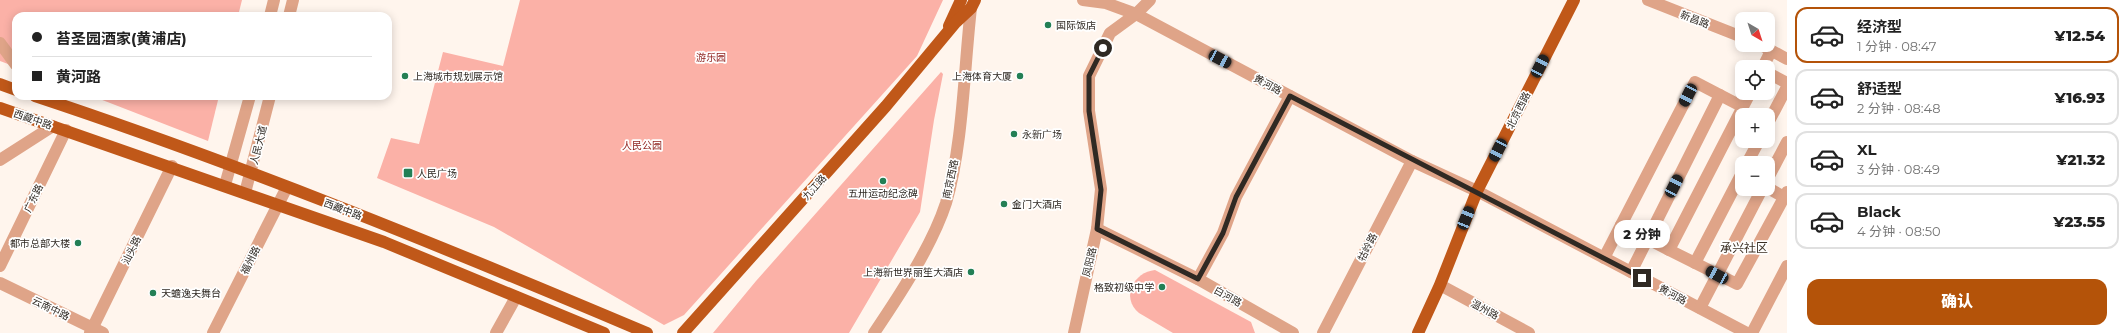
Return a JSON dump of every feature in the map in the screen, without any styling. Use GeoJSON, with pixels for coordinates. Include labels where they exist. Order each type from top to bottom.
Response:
{"type":"FeatureCollection","features":[{"type":"Feature","properties":{"kind":"main road","name":"九江路"},"geometry":{"type":"LineString","coordinates":[[943,40],[961,0]]}},
{"type":"Feature","properties":{"kind":"main road","name":"北京西路"},"geometry":{"type":"LineString","coordinates":[[1418,333],[1440,285],[1476,191],[1574,0]]}},
{"type":"Feature","properties":{"kind":"main road","name":"九江路"},"geometry":{"type":"LineString","coordinates":[[683,333],[943,40],[972,3]]}},
{"type":"Feature","properties":{"kind":"main road"},"geometry":{"type":"LineString","coordinates":[[0,84],[12,88]]}},
{"type":"Feature","properties":{"kind":"main road","name":"西藏中路"},"geometry":{"type":"LineString","coordinates":[[51,100],[231,164],[287,188],[412,236],[647,333]]}},
{"type":"Feature","properties":{"kind":"main road","name":"西藏中路"},"geometry":{"type":"LineString","coordinates":[[0,108],[172,166],[278,206],[384,242],[604,333]]}},
{"type":"Feature","properties":{"kind":"street"},"geometry":{"type":"LineString","coordinates":[[271,12],[274,0]]}},
{"type":"Feature","properties":{"kind":"street"},"geometry":{"type":"LineString","coordinates":[[290,12],[293,0]]}},
{"type":"Feature","properties":{"kind":"street","name":"黄河路"},"geometry":{"type":"LineString","coordinates":[[1083,0],[1106,3],[1136,14],[1412,161],[1476,191],[1748,333]]}},
{"type":"Feature","properties":{"kind":"street","name":"凤阳路"},"geometry":{"type":"LineString","coordinates":[[1074,333],[1097,229],[1101,190],[1089,111],[1089,76],[1110,33],[1136,14],[1150,0]]}},
{"type":"Feature","properties":{"kind":"street","name":"新昌路"},"geometry":{"type":"LineString","coordinates":[[1648,0],[1735,34]]}},
{"type":"Feature","properties":{"kind":"street","name":"南京西路"},"geometry":{"type":"LineString","coordinates":[[874,333],[904,289],[946,203],[957,146],[972,3]]}},
{"type":"Feature","properties":{"kind":"street"},"geometry":{"type":"LineString","coordinates":[[0,43],[12,60]]}},
{"type":"Feature","properties":{"kind":"street"},"geometry":{"type":"LineString","coordinates":[[1773,52],[1787,60]]}},
{"type":"Feature","properties":{"kind":"street"},"geometry":{"type":"LineString","coordinates":[[1775,77],[1787,83]]}},
{"type":"Feature","properties":{"kind":"street"},"geometry":{"type":"LineString","coordinates":[[1604,258],[1695,82],[1743,107]]}},
{"type":"Feature","properties":{"kind":"street"},"geometry":{"type":"LineString","coordinates":[[1775,110],[1787,87]]}},
{"type":"Feature","properties":{"kind":"street"},"geometry":{"type":"LineString","coordinates":[[1631,272],[1720,95]]}},
{"type":"Feature","properties":{"kind":"street"},"geometry":{"type":"LineString","coordinates":[[1198,279],[1223,233],[1236,197],[1290,96]]}},
{"type":"Feature","properties":{"kind":"street","name":"人民大道"},"geometry":{"type":"LineString","coordinates":[[224,185],[249,100]]}},
{"type":"Feature","properties":{"kind":"street","name":"人民大道"},"geometry":{"type":"LineString","coordinates":[[245,193],[269,100]]}},
{"type":"Feature","properties":{"kind":"street"},"geometry":{"type":"LineString","coordinates":[[1669,250],[1746,100]]}},
{"type":"Feature","properties":{"kind":"street"},"geometry":{"type":"LineString","coordinates":[[0,160],[53,126]]}},
{"type":"Feature","properties":{"kind":"street","name":"广东路"},"geometry":{"type":"LineString","coordinates":[[0,266],[66,130]]}},
{"type":"Feature","properties":{"kind":"street"},"geometry":{"type":"LineString","coordinates":[[1775,165],[1787,142]]}},
{"type":"Feature","properties":{"kind":"street","name":"牯岭路"},"geometry":{"type":"LineString","coordinates":[[1323,333],[1412,161]]}},
{"type":"Feature","properties":{"kind":"street","name":"汕头路"},"geometry":{"type":"LineString","coordinates":[[95,331],[172,166]]}},
{"type":"Feature","properties":{"kind":"street"},"geometry":{"type":"LineString","coordinates":[[1695,263],[1735,187]]}},
{"type":"Feature","properties":{"kind":"street","name":"福州路"},"geometry":{"type":"LineString","coordinates":[[213,333],[287,188]]}},
{"type":"Feature","properties":{"kind":"street"},"geometry":{"type":"LineString","coordinates":[[1621,225],[1737,284],[1786,195],[1775,191]]}},
{"type":"Feature","properties":{"kind":"street"},"geometry":{"type":"LineString","coordinates":[[1700,308],[1758,196]]}},
{"type":"Feature","properties":{"kind":"street","name":"白河路"},"geometry":{"type":"LineString","coordinates":[[1097,229],[1198,279],[1293,333]]}},
{"type":"Feature","properties":{"kind":"street"},"geometry":{"type":"LineString","coordinates":[[1752,333],[1787,266]]}},
{"type":"Feature","properties":{"kind":"street","name":"云南中路"},"geometry":{"type":"LineString","coordinates":[[0,283],[95,331]]}},
{"type":"Feature","properties":{"kind":"street","name":"温州路"},"geometry":{"type":"LineString","coordinates":[[1440,285],[1529,333]]}},
{"type":"Feature","properties":{"kind":"street"},"geometry":{"type":"LineString","coordinates":[[496,333],[516,297]]}},
{"type":"Feature","properties":{"kind":"green space"},"geometry":{"type":"Polygon","coordinates":[[[0,0],[242,0],[239,12],[12,12],[12,66],[0,61],[0,0]]]}},
{"type":"Feature","properties":{"kind":"green space","name":"人民公园"},"geometry":{"type":"Polygon","coordinates":[[[520,0],[943,0],[917,56],[684,315],[664,325],[494,227],[377,178],[391,138],[419,144],[443,52],[503,66],[520,0]]]}},
{"type":"Feature","properties":{"kind":"green space"},"geometry":{"type":"Polygon","coordinates":[[[941,72],[943,74],[934,120],[920,212],[849,333],[713,333],[756,281],[941,72]]]}},
{"type":"Feature","properties":{"kind":"green space"},"geometry":{"type":"Polygon","coordinates":[[[102,100],[218,100],[208,141],[102,100]]]}},
{"type":"Feature","properties":{"kind":"green space","name":"格致初级中学"},"geometry":{"type":"Polygon","coordinates":[[[1155,270],[1251,322],[1255,333],[1173,333],[1139,313],[1133,307],[1131,300],[1130,293],[1132,286],[1141,275],[1155,270]]]}},
{"type":"Feature","properties":{"kind":"place","name":"国际饭店"},"geometry":{"type":"Point","coordinates":[1048,25]}},
{"type":"Feature","properties":{"kind":"place","name":"上海城市规划展示馆"},"geometry":{"type":"Point","coordinates":[405,76]}},
{"type":"Feature","properties":{"kind":"place","name":"上海体育大厦"},"geometry":{"type":"Point","coordinates":[1020,76]}},
{"type":"Feature","properties":{"kind":"place","name":"永新广场"},"geometry":{"type":"Point","coordinates":[1014,134]}},
{"type":"Feature","properties":{"kind":"place","name":"人民广场"},"geometry":{"type":"Point","coordinates":[408,173]}},
{"type":"Feature","properties":{"kind":"place","name":"五卅运动纪念碑"},"geometry":{"type":"Point","coordinates":[883,181]}},
{"type":"Feature","properties":{"kind":"place","name":"金门大酒店"},"geometry":{"type":"Point","coordinates":[1004,204]}},
{"type":"Feature","properties":{"kind":"place","name":"都市总部大楼"},"geometry":{"type":"Point","coordinates":[78,243]}},
{"type":"Feature","properties":{"kind":"place","name":"上海新世界丽笙大酒店"},"geometry":{"type":"Point","coordinates":[971,272]}},
{"type":"Feature","properties":{"kind":"place","name":"格致初级中学"},"geometry":{"type":"Point","coordinates":[1162,287]}},
{"type":"Feature","properties":{"kind":"place","name":"天蟾逸夫舞台"},"geometry":{"type":"Point","coordinates":[153,293]}},
{"type":"Feature","properties":{"kind":"district","name":"承兴社区"},"geometry":{"type":"Point","coordinates":[1744,248]}},
{"type":"Feature","properties":{"kind":"route"},"geometry":{"type":"LineString","coordinates":[[1103,48],[1089,76],[1089,111],[1101,190],[1097,229],[1198,279],[1223,233],[1236,197],[1290,96],[1412,161],[1476,191],[1642,278]]}},
{"type":"Feature","properties":{"kind":"park label","name":"游乐园"},"geometry":{"type":"Point","coordinates":[711,57]}}]}
